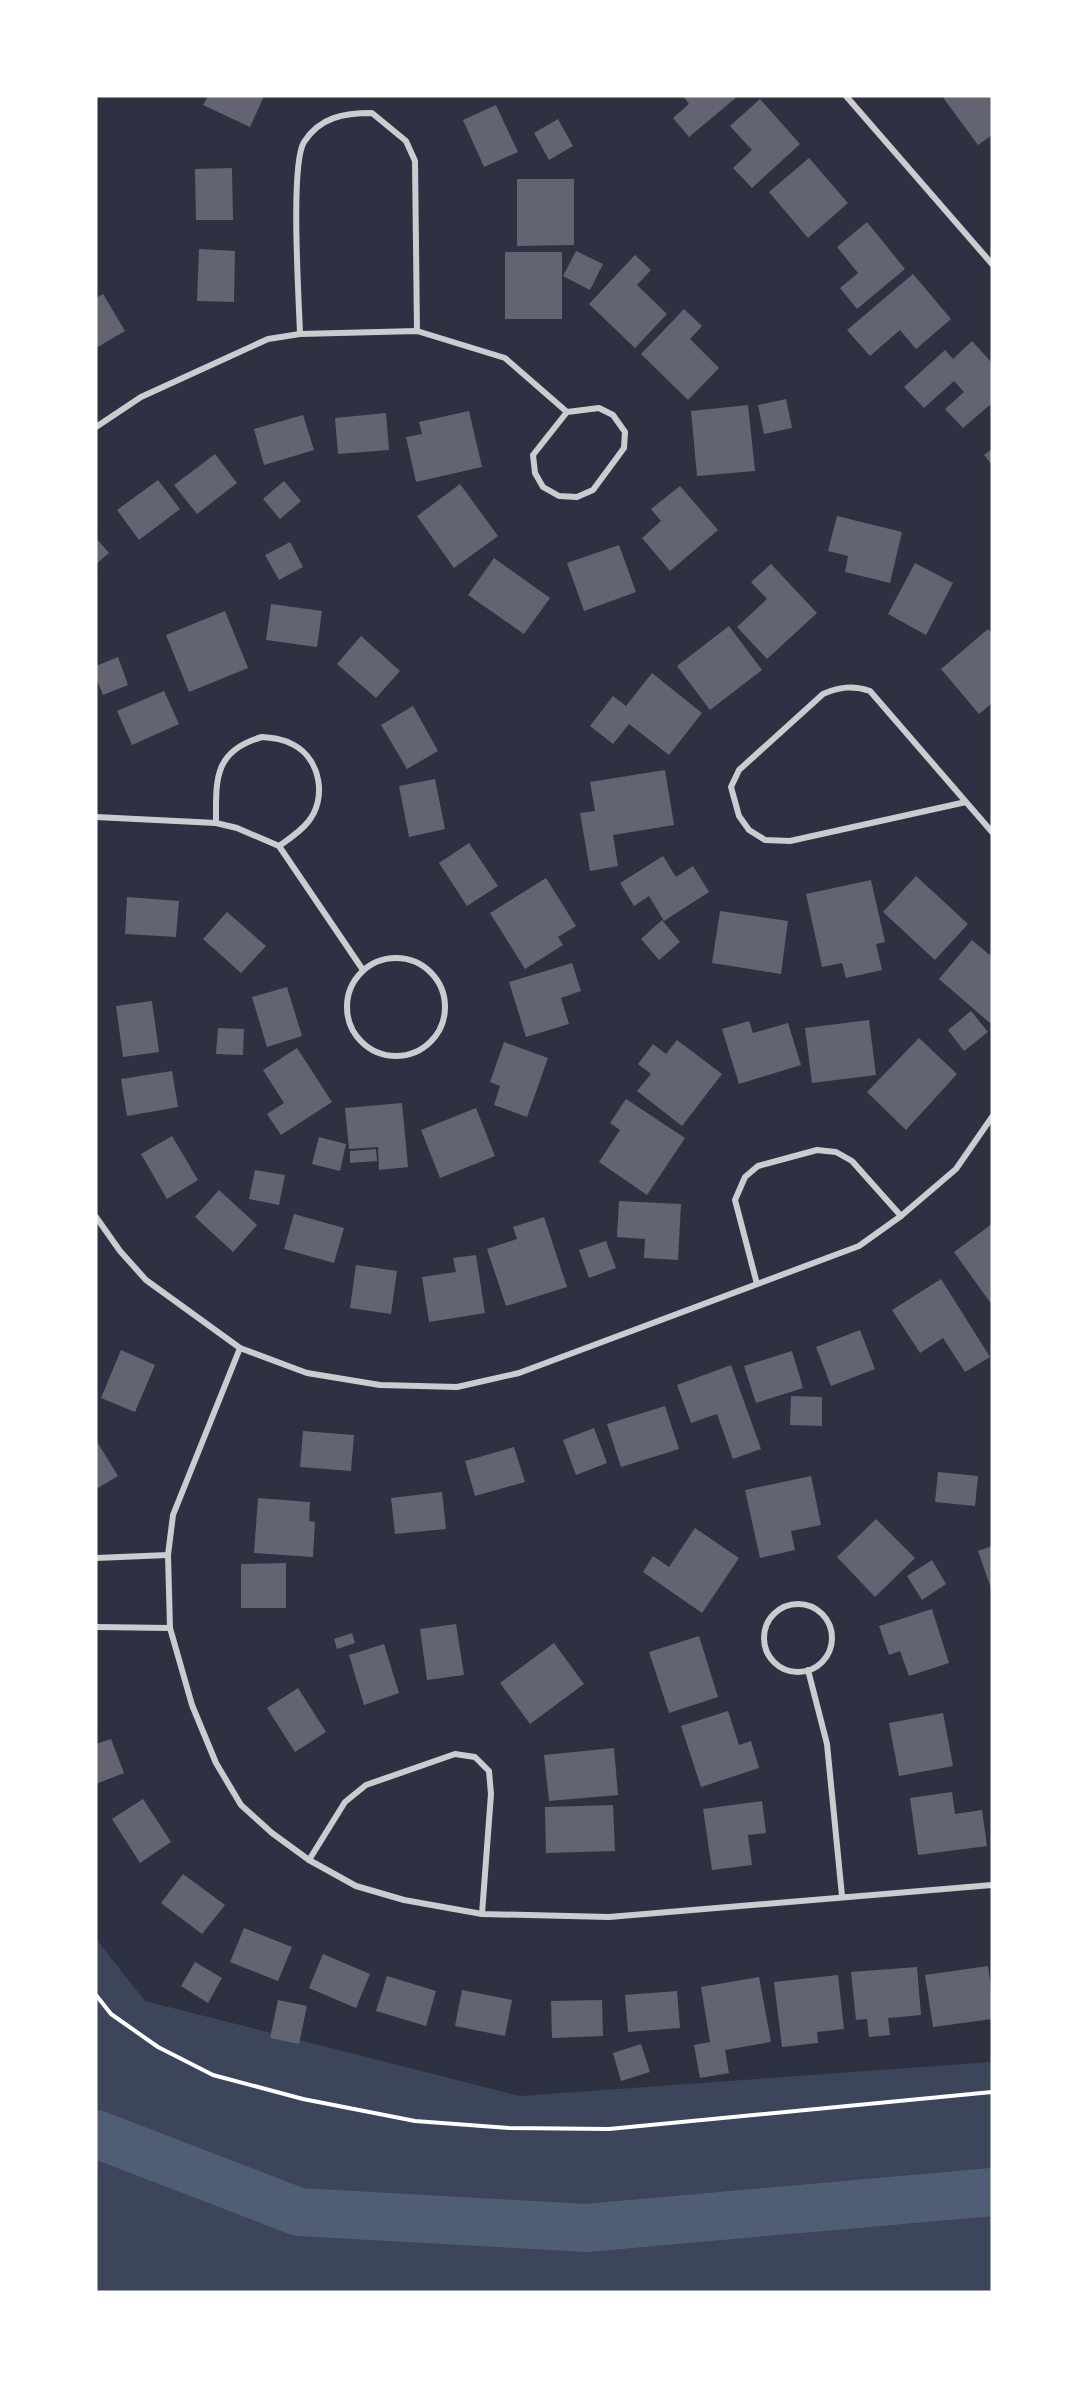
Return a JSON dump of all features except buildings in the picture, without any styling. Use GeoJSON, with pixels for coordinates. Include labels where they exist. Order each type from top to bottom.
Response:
{"type":"FeatureCollection","features":[{"type":"Feature","properties":{"kind":"street"},"geometry":{"type":"LineString","coordinates":[[846,96],[992,264]]}},
{"type":"Feature","properties":{"kind":"street"},"geometry":{"type":"LineString","coordinates":[[300,334],[297,172],[303,143],[324,121],[348,113],[372,113],[406,141],[415,161],[417,331]]}},
{"type":"Feature","properties":{"kind":"street"},"geometry":{"type":"LineString","coordinates":[[96,427],[141,397],[257,344],[268,339],[300,334],[417,331],[505,358],[567,412],[599,408],[613,415],[625,432],[624,448],[593,490],[577,497],[559,496],[543,487],[535,473],[533,455],[567,412]]}},
{"type":"Feature","properties":{"kind":"street"},"geometry":{"type":"LineString","coordinates":[[966,802],[790,841],[765,840],[749,830],[740,816],[731,787],[739,770],[823,694],[856,686],[870,691],[992,832]]}},
{"type":"Feature","properties":{"kind":"street"},"geometry":{"type":"LineString","coordinates":[[216,823],[216,782],[221,766],[231,752],[245,742],[262,737],[279,739],[295,745],[308,757],[317,772],[320,789],[317,807],[309,822],[279,846]]}},
{"type":"Feature","properties":{"kind":"street"},"geometry":{"type":"LineString","coordinates":[[96,817],[216,823],[237,828],[279,846],[363,970]]}},
{"type":"Feature","properties":{"kind":"street"},"geometry":{"type":"LineString","coordinates":[[391,957],[407,958],[422,964],[434,975],[442,989],[446,1004],[444,1020],[438,1035],[427,1047],[412,1055],[395,1057],[379,1054],[364,1045],[353,1032],[347,1016],[347,999],[352,983],[363,970],[376,961],[391,957]]}},
{"type":"Feature","properties":{"kind":"street"},"geometry":{"type":"LineString","coordinates":[[96,1217],[120,1251],[146,1280],[240,1348],[307,1373],[380,1385],[457,1387],[519,1373],[859,1246],[901,1216],[956,1169],[992,1117]]}},
{"type":"Feature","properties":{"kind":"street"},"geometry":{"type":"LineString","coordinates":[[757,1284],[735,1200],[745,1177],[758,1166],[817,1150],[836,1152],[852,1161],[901,1216]]}},
{"type":"Feature","properties":{"kind":"street"},"geometry":{"type":"LineString","coordinates":[[240,1348],[173,1515],[168,1555],[170,1628],[192,1705],[216,1763],[241,1805],[272,1833],[309,1860],[356,1886],[404,1900],[482,1914],[609,1917],[992,1885]]}},
{"type":"Feature","properties":{"kind":"street"},"geometry":{"type":"LineString","coordinates":[[96,1558],[168,1555]]}},
{"type":"Feature","properties":{"kind":"street"},"geometry":{"type":"LineString","coordinates":[[799,1603],[821,1612],[832,1633],[827,1656],[818,1665],[808,1670],[787,1670],[777,1665],[765,1648],[763,1637],[770,1617],[778,1609],[788,1605],[799,1603]]}},
{"type":"Feature","properties":{"kind":"street"},"geometry":{"type":"LineString","coordinates":[[96,1627],[170,1628]]}},
{"type":"Feature","properties":{"kind":"street"},"geometry":{"type":"LineString","coordinates":[[808,1670],[827,1744],[842,1896]]}},
{"type":"Feature","properties":{"kind":"street"},"geometry":{"type":"LineString","coordinates":[[309,1860],[345,1802],[366,1785],[455,1754],[475,1757],[489,1771],[492,1794],[482,1914]]}},
{"type":"Feature","properties":{"kind":"path"},"geometry":{"type":"LineString","coordinates":[[96,1995],[111,2014],[158,2047],[213,2074],[303,2099],[415,2121],[509,2128],[609,2129],[992,2092]]}},
{"type":"Feature","properties":{"kind":"shaded area"},"geometry":{"type":"Polygon","coordinates":[[[96,1939],[145,2001],[520,2096],[992,2062],[992,2292],[106,2292],[96,2289],[96,1939]]]}},
{"type":"Feature","properties":{"kind":"waterway"},"geometry":{"type":"LineString","coordinates":[[96,2134],[299,2212],[586,2228],[992,2192]]}}]}
